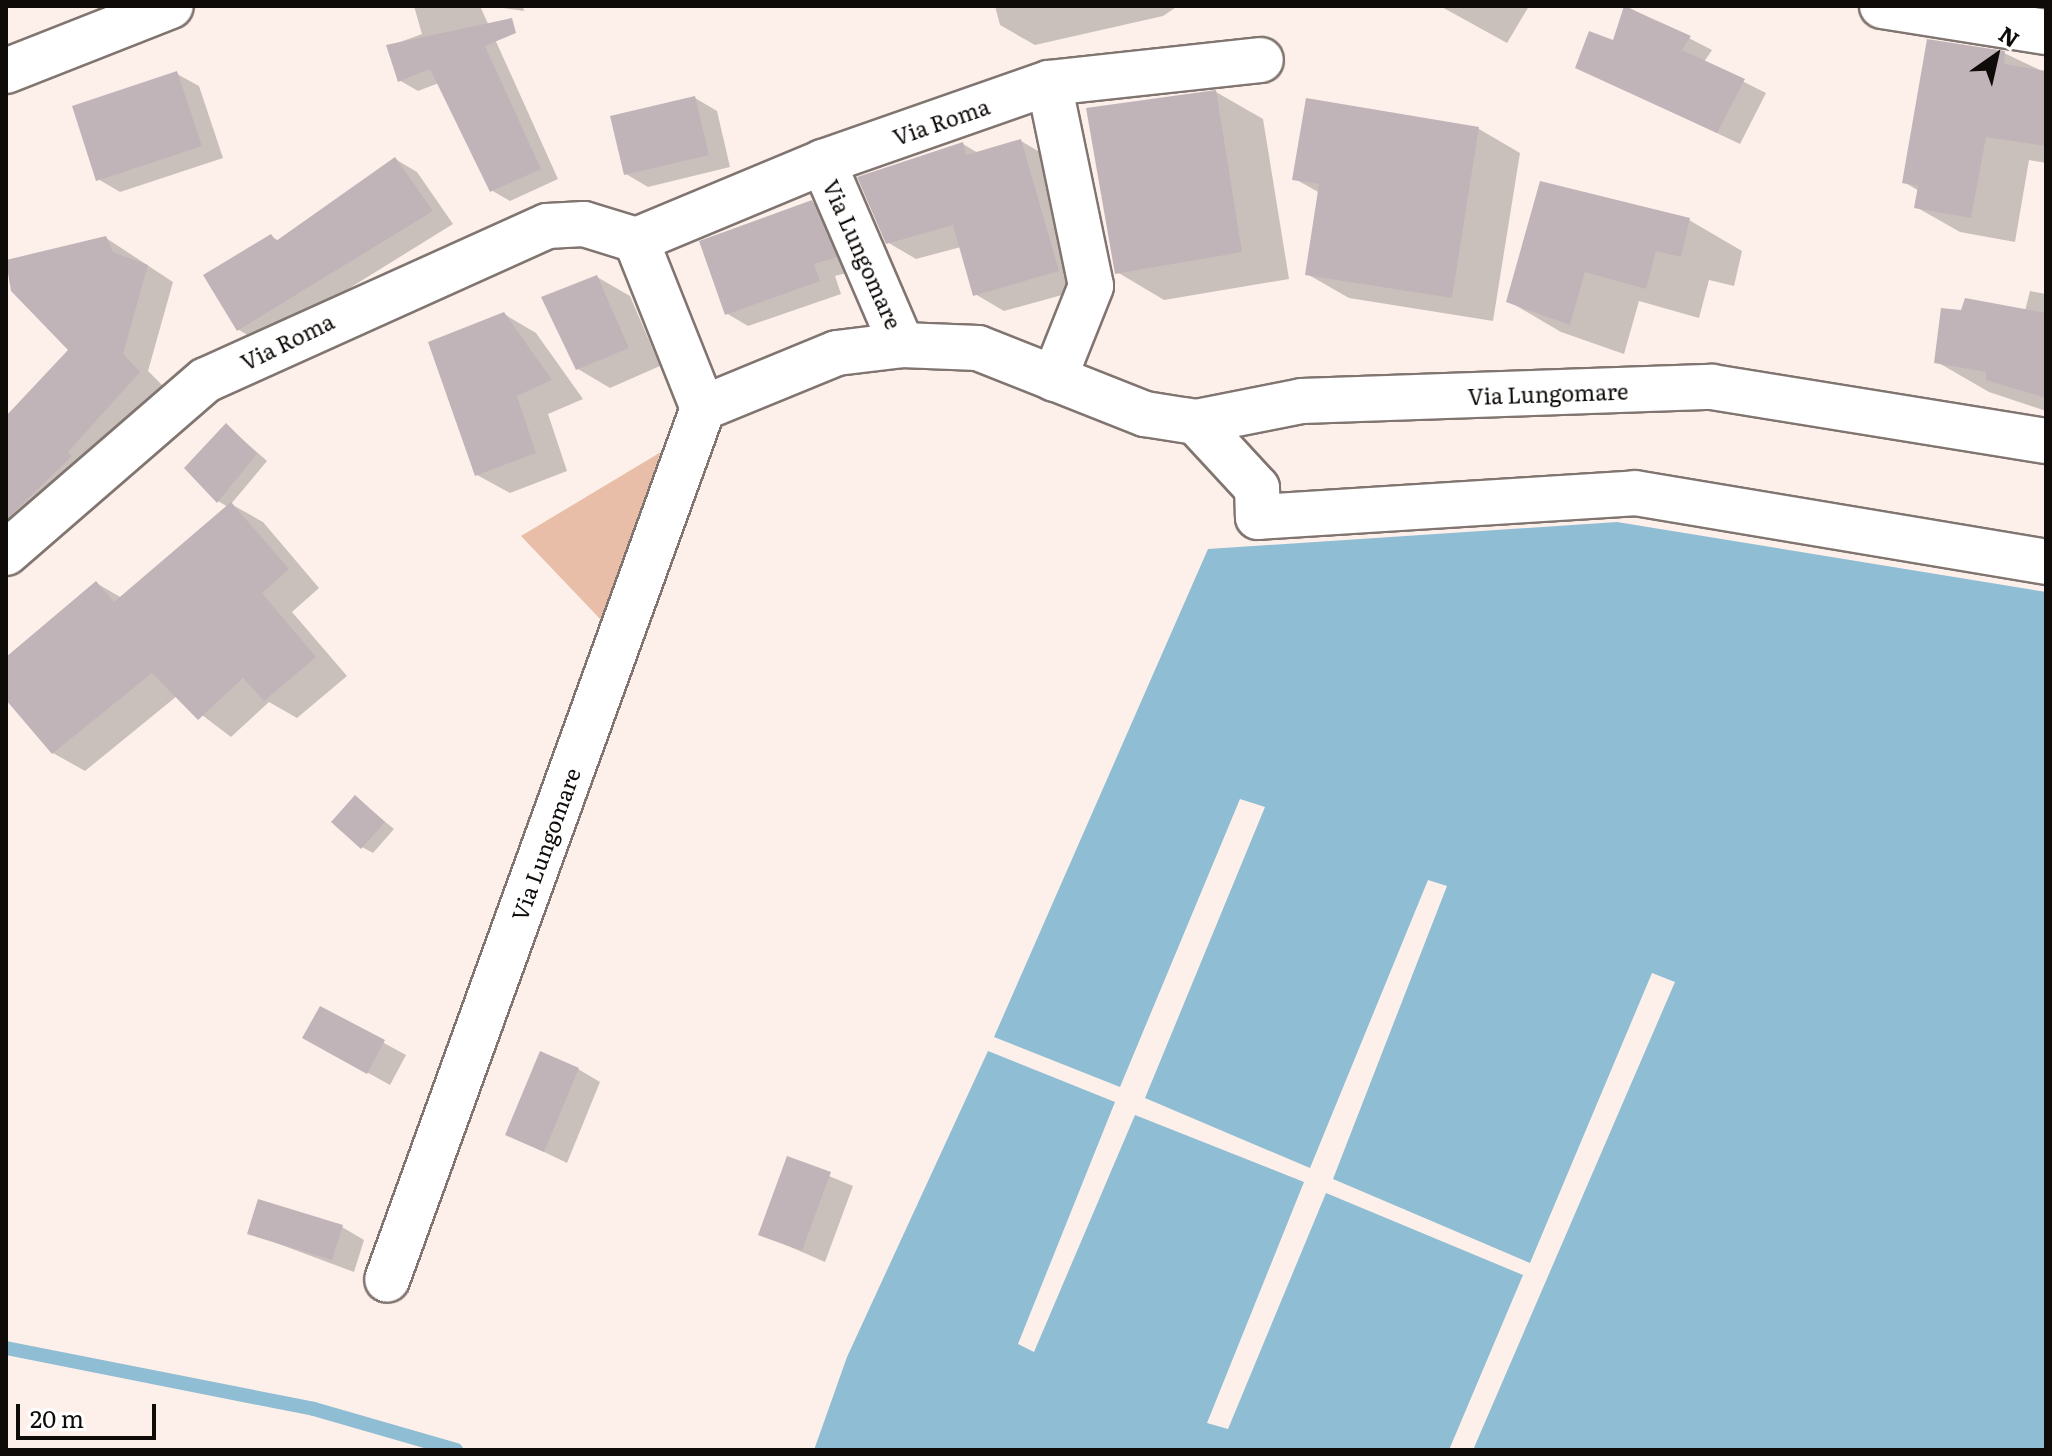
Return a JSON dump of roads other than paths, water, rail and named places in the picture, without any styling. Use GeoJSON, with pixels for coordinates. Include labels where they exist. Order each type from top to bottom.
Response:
{"type":"FeatureCollection","features":[{"type":"Feature","properties":{"kind":"street"},"geometry":{"type":"LineString","coordinates":[[6,71],[171,6]]}},
{"type":"Feature","properties":{"kind":"street"},"geometry":{"type":"LineString","coordinates":[[1882,6],[2046,32]]}},
{"type":"Feature","properties":{"kind":"street","name":"Via Roma"},"geometry":{"type":"LineString","coordinates":[[6,553],[206,380],[547,226],[627,235],[1049,83],[1261,60]]}},
{"type":"Feature","properties":{"kind":"street"},"geometry":{"type":"LineString","coordinates":[[1049,83],[1091,286],[1054,379]]}},
{"type":"Feature","properties":{"kind":"street","name":"Via Lungomare"},"geometry":{"type":"LineString","coordinates":[[823,162],[902,345]]}},
{"type":"Feature","properties":{"kind":"street"},"geometry":{"type":"LineString","coordinates":[[627,235],[703,408]]}},
{"type":"Feature","properties":{"kind":"street","name":"Via Lungomare"},"geometry":{"type":"LineString","coordinates":[[387,1280],[703,408],[837,353],[902,345],[978,348],[1145,414],[1196,422],[1302,401],[1712,387],[2046,441]]}},
{"type":"Feature","properties":{"kind":"street"},"geometry":{"type":"LineString","coordinates":[[1196,422],[1257,488],[1258,517],[1635,493],[2046,562]]}},
{"type":"Feature","properties":{"kind":"water"},"geometry":{"type":"Polygon","coordinates":[[[1617,522],[2046,592],[2046,1450],[1473,1450],[1675,982],[1652,973],[1530,1263],[1333,1179],[1447,886],[1428,880],[1310,1168],[1145,1098],[1265,807],[1240,799],[1120,1087],[994,1037],[1208,549],[1617,522]]]}},
{"type":"Feature","properties":{"kind":"water"},"geometry":{"type":"Polygon","coordinates":[[[988,1051],[1115,1102],[1018,1344],[1034,1352],[1135,1115],[1304,1182],[1207,1423],[1228,1429],[1326,1193],[1523,1275],[1449,1450],[814,1450],[847,1357],[988,1051]]]}},
{"type":"Feature","properties":{"kind":"waterway"},"geometry":{"type":"LineString","coordinates":[[6,1348],[314,1409],[456,1450]]}}]}
